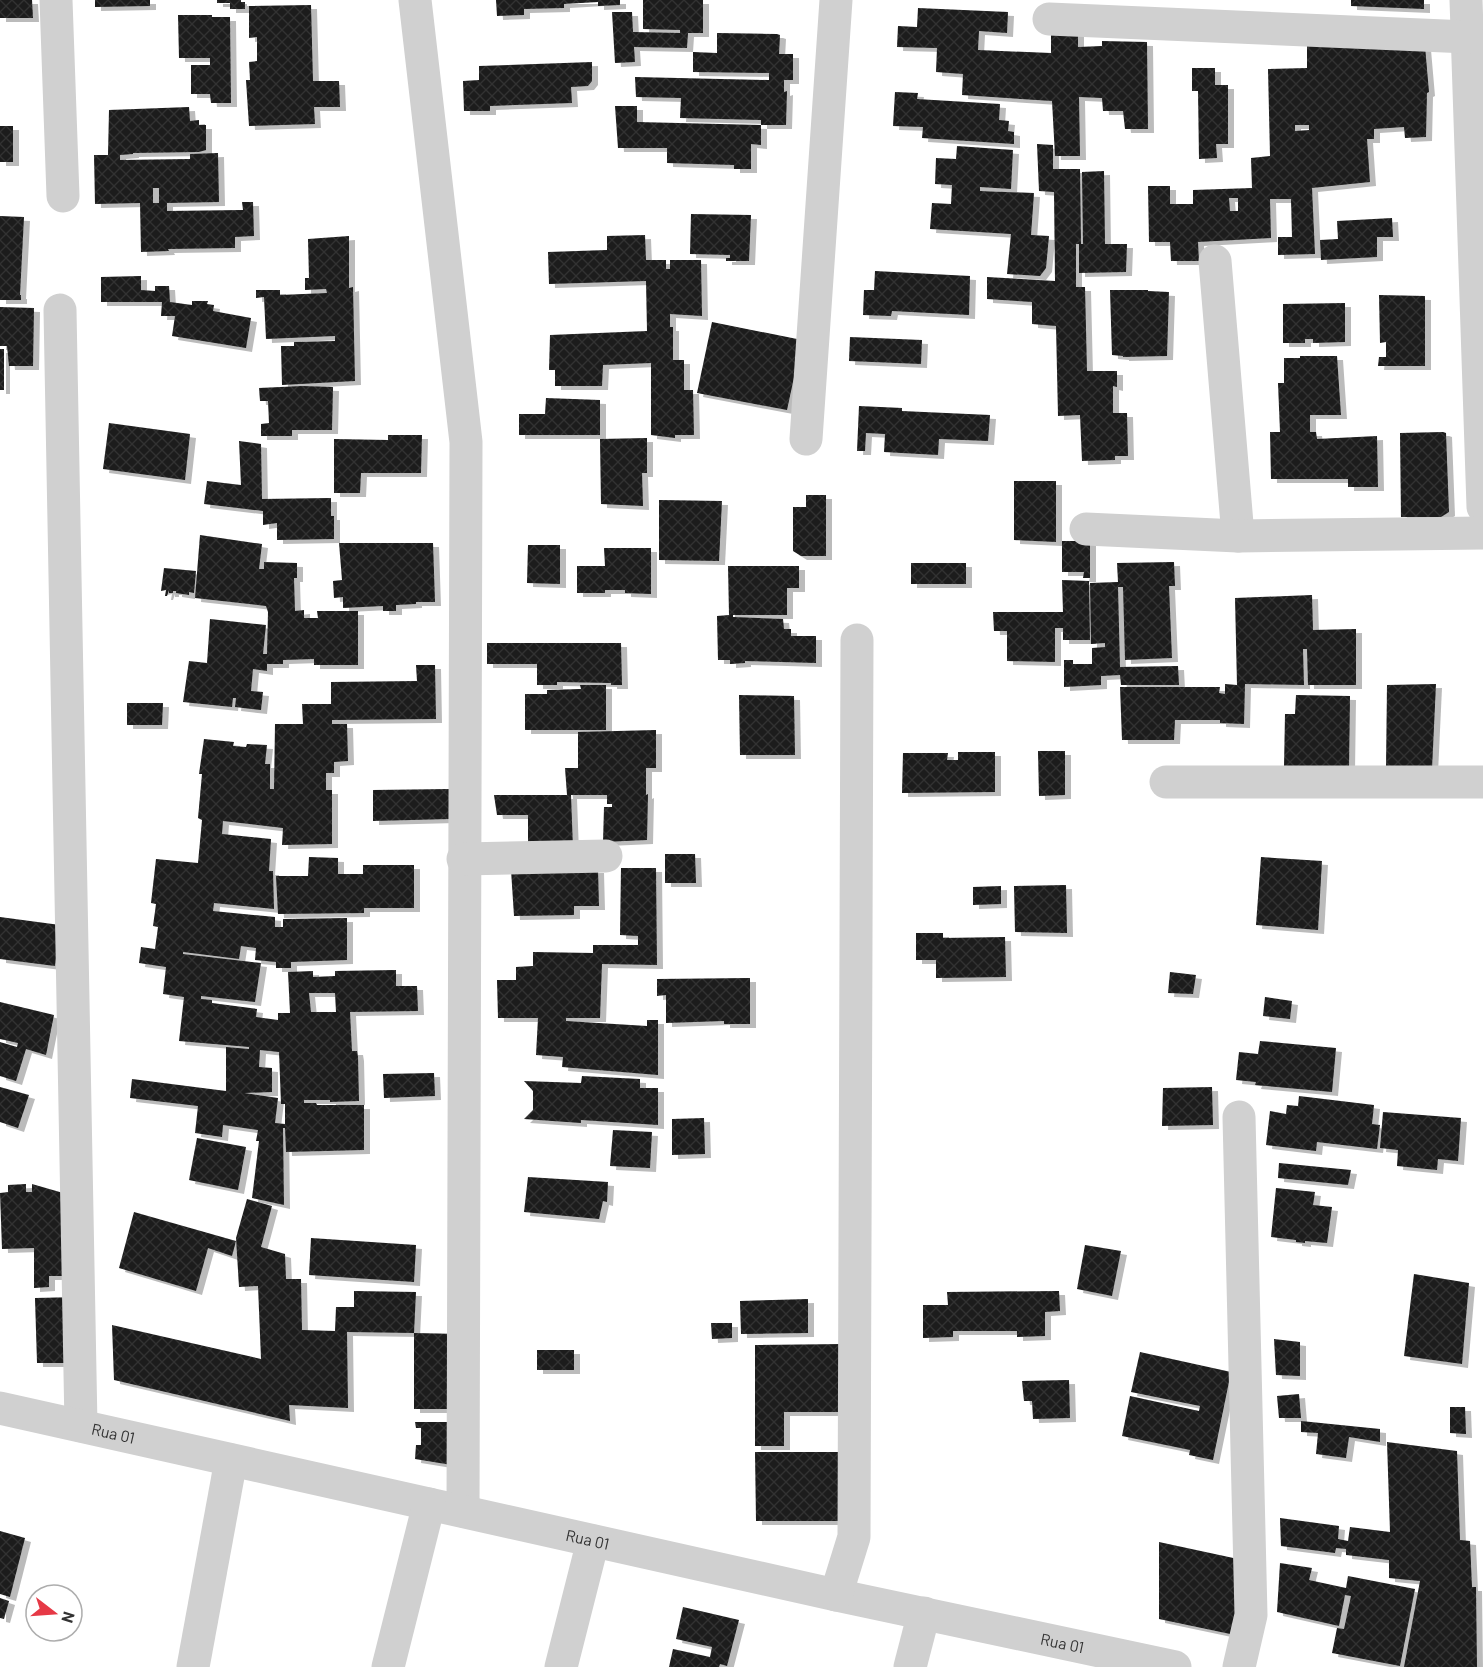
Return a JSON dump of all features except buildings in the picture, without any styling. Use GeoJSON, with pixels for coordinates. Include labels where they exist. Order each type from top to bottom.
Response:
{"type":"FeatureCollection","features":[{"type":"Feature","properties":{"kind":"street"},"geometry":{"type":"LineString","coordinates":[[56,0],[63,196]]}},
{"type":"Feature","properties":{"kind":"street"},"geometry":{"type":"LineString","coordinates":[[415,0],[466,442],[463,859],[463,1511]]}},
{"type":"Feature","properties":{"kind":"street"},"geometry":{"type":"LineString","coordinates":[[806,439],[836,0]]}},
{"type":"Feature","properties":{"kind":"street"},"geometry":{"type":"LineString","coordinates":[[1466,0],[1483,507]]}},
{"type":"Feature","properties":{"kind":"street"},"geometry":{"type":"LineString","coordinates":[[1049,19],[1468,37]]}},
{"type":"Feature","properties":{"kind":"street"},"geometry":{"type":"LineString","coordinates":[[1215,261],[1238,536]]}},
{"type":"Feature","properties":{"kind":"street"},"geometry":{"type":"LineString","coordinates":[[60,310],[81,1426]]}},
{"type":"Feature","properties":{"kind":"street"},"geometry":{"type":"LineString","coordinates":[[1086,529],[1238,536],[1483,533]]}},
{"type":"Feature","properties":{"kind":"street"},"geometry":{"type":"LineString","coordinates":[[836,1595],[854,1537],[857,640]]}},
{"type":"Feature","properties":{"kind":"street"},"geometry":{"type":"LineString","coordinates":[[1166,782],[1483,782]]}},
{"type":"Feature","properties":{"kind":"street"},"geometry":{"type":"LineString","coordinates":[[463,859],[606,856]]}},
{"type":"Feature","properties":{"kind":"street"},"geometry":{"type":"LineString","coordinates":[[1239,1117],[1251,1615],[1239,1667]]}},
{"type":"Feature","properties":{"kind":"street","name":"Rua 01"},"geometry":{"type":"LineString","coordinates":[[0,1408],[836,1595],[1174,1667]]}},
{"type":"Feature","properties":{"kind":"street"},"geometry":{"type":"LineString","coordinates":[[193,1667],[231,1460]]}},
{"type":"Feature","properties":{"kind":"street"},"geometry":{"type":"LineString","coordinates":[[388,1667],[429,1504]]}},
{"type":"Feature","properties":{"kind":"street"},"geometry":{"type":"LineString","coordinates":[[561,1667],[593,1540]]}},
{"type":"Feature","properties":{"kind":"street"},"geometry":{"type":"LineString","coordinates":[[910,1667],[924,1613]]}}]}
